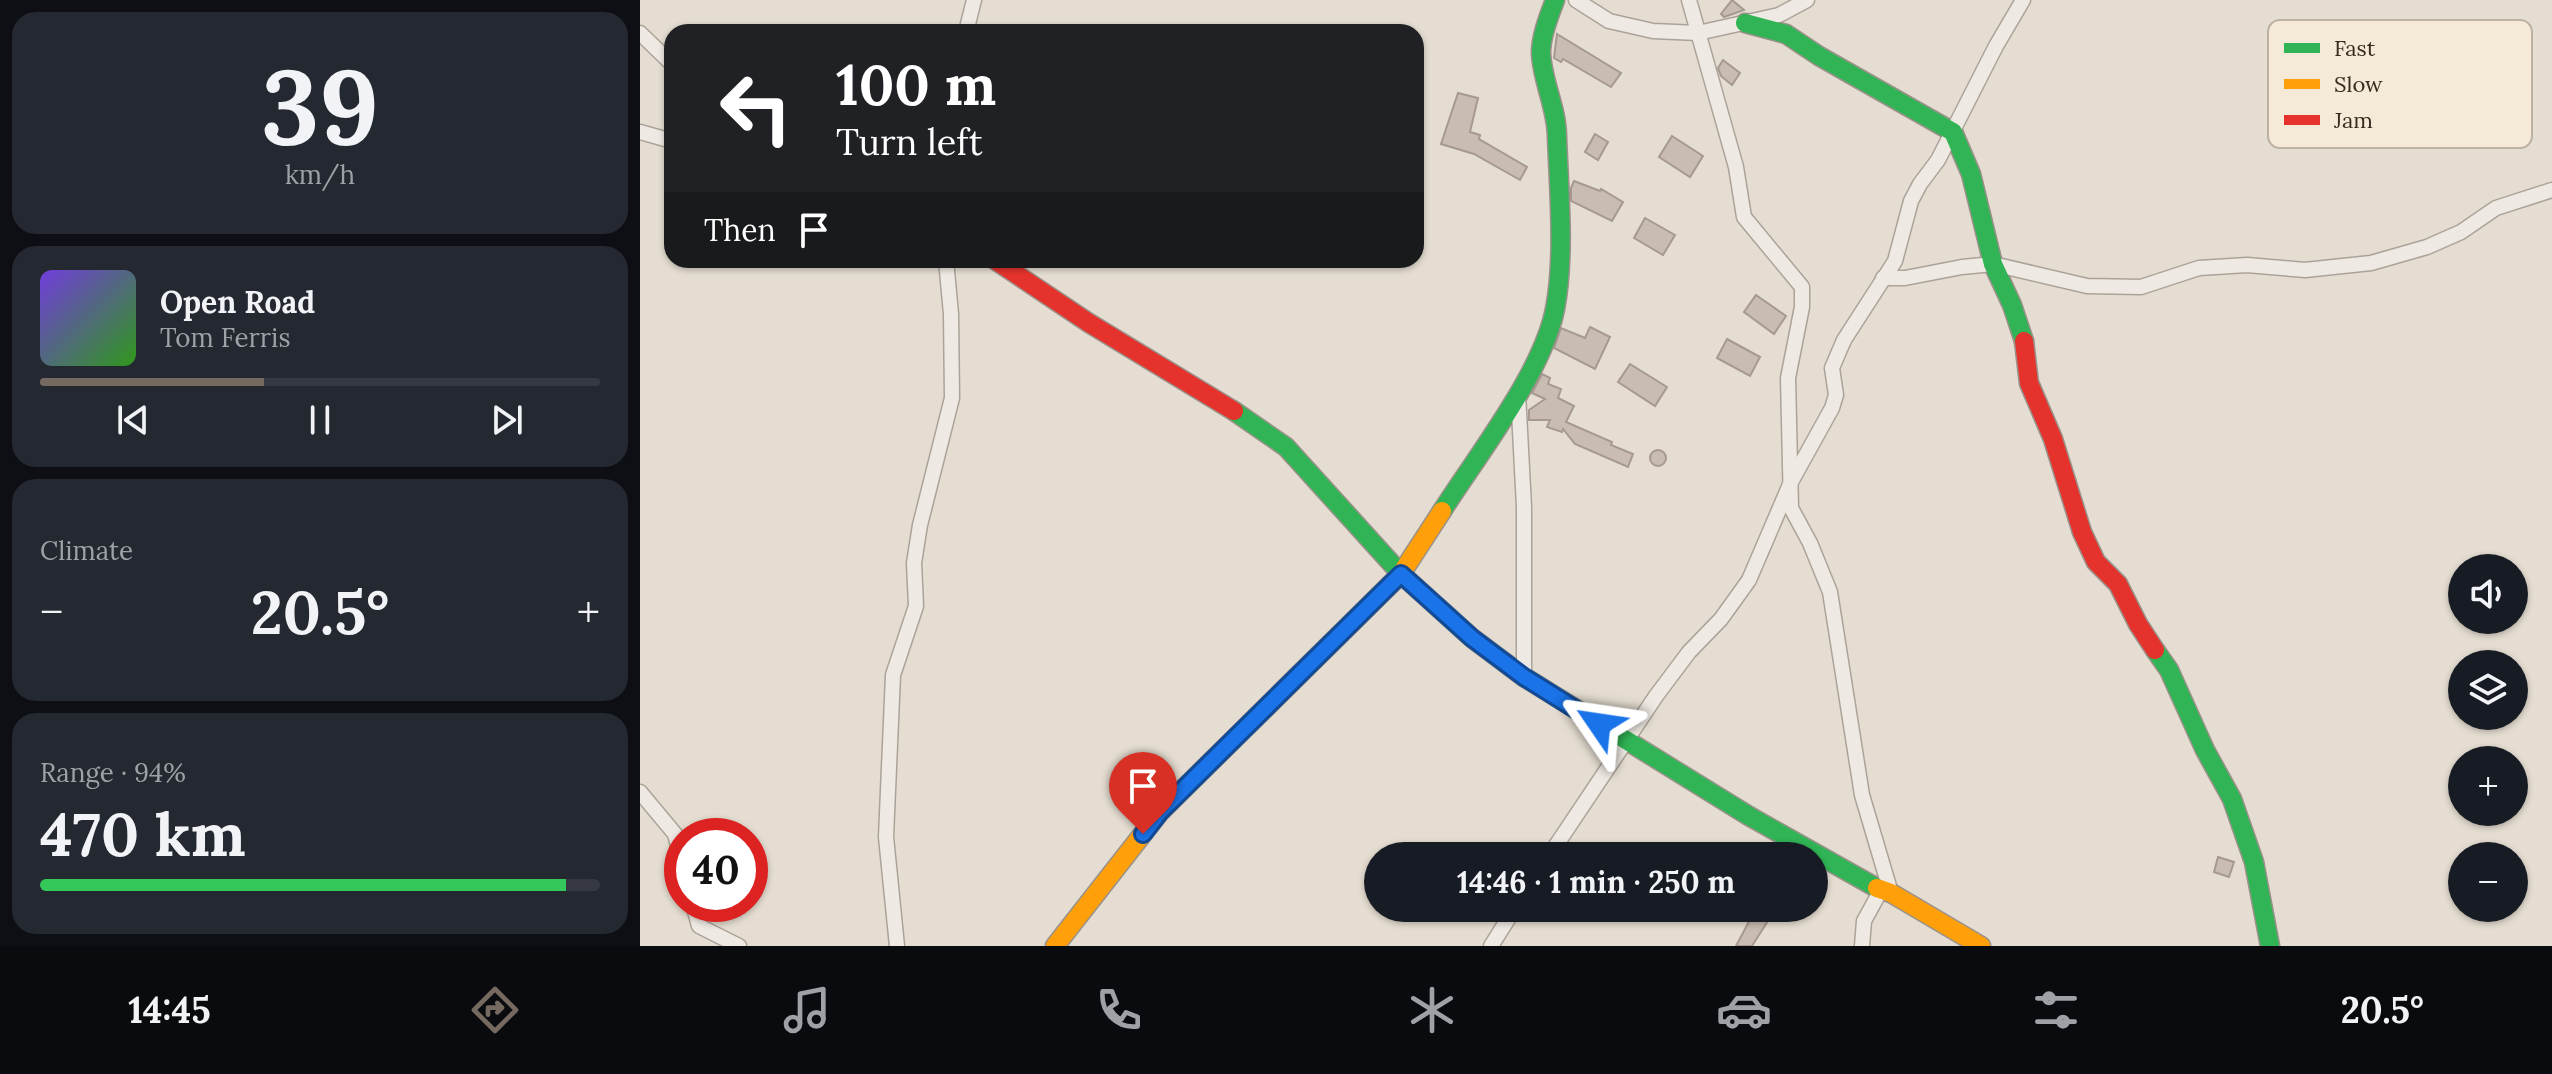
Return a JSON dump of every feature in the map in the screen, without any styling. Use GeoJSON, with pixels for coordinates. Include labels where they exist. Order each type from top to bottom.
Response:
{"type":"FeatureCollection","features":[{"type":"Feature","properties":{"kind":"street"},"geometry":{"type":"LineString","coordinates":[[968,24],[974,0]]}},
{"type":"Feature","properties":{"kind":"street"},"geometry":{"type":"LineString","coordinates":[[1055,946],[1160,812],[1401,574],[1518,393],[1540,352],[1555,309],[1560,240],[1557,122],[1541,53],[1555,0]]}},
{"type":"Feature","properties":{"kind":"street"},"geometry":{"type":"LineString","coordinates":[[1576,0],[1609,21],[1653,31],[1698,33],[1779,15],[1807,0]]}},
{"type":"Feature","properties":{"kind":"street"},"geometry":{"type":"LineString","coordinates":[[1689,0],[1736,167],[1744,217],[1802,287],[1802,307],[1788,378],[1790,503],[1793,516],[1810,543],[1830,592],[1862,795],[1886,892]]}},
{"type":"Feature","properties":{"kind":"street"},"geometry":{"type":"LineString","coordinates":[[1558,842],[1656,696],[1689,652],[1721,619],[1749,580],[1791,482],[1832,408],[1836,395],[1832,368],[1844,340],[1899,254],[1911,201],[1938,160],[2023,0]]}},
{"type":"Feature","properties":{"kind":"street"},"geometry":{"type":"LineString","coordinates":[[1745,23],[1786,34],[1953,132],[1971,174],[1993,264],[2012,305],[2026,347],[2029,383],[2053,439],[2082,532],[2096,562],[2118,584],[2138,624],[2169,670],[2205,750],[2232,799],[2254,862],[2270,946]]}},
{"type":"Feature","properties":{"kind":"street"},"geometry":{"type":"LineString","coordinates":[[640,33],[664,56]]}},
{"type":"Feature","properties":{"kind":"street"},"geometry":{"type":"LineString","coordinates":[[640,132],[664,139]]}},
{"type":"Feature","properties":{"kind":"street"},"geometry":{"type":"LineString","coordinates":[[1883,278],[1905,278],[1993,264],[2087,286],[2141,287],[2199,268],[2247,265],[2305,270],[2371,263],[2427,247],[2461,232],[2496,208],[2552,190]]}},
{"type":"Feature","properties":{"kind":"street"},"geometry":{"type":"LineString","coordinates":[[897,946],[886,837],[893,675],[916,606],[914,563],[918,538],[952,398],[947,268]]}},
{"type":"Feature","properties":{"kind":"street"},"geometry":{"type":"LineString","coordinates":[[1007,268],[1286,447],[1401,574],[1472,638],[1524,677],[1749,816],[1981,946]]}},
{"type":"Feature","properties":{"kind":"street"},"geometry":{"type":"LineString","coordinates":[[1518,393],[1524,507],[1524,677]]}},
{"type":"Feature","properties":{"kind":"street"},"geometry":{"type":"LineString","coordinates":[[640,792],[664,821]]}},
{"type":"Feature","properties":{"kind":"street"},"geometry":{"type":"LineString","coordinates":[[1862,946],[1864,921],[1886,892]]}},
{"type":"Feature","properties":{"kind":"street"},"geometry":{"type":"LineString","coordinates":[[698,922],[699,926],[739,946]]}},
{"type":"Feature","properties":{"kind":"street"},"geometry":{"type":"LineString","coordinates":[[1491,946],[1506,922]]}},
{"type":"Feature","properties":{"kind":"building"},"geometry":{"type":"Polygon","coordinates":[[[1732,0],[1744,10],[1724,17],[1721,14],[1732,0]]]}},
{"type":"Feature","properties":{"kind":"building"},"geometry":{"type":"Polygon","coordinates":[[[1557,34],[1621,73],[1611,87],[1563,59],[1561,62],[1554,58],[1557,34]]]}},
{"type":"Feature","properties":{"kind":"building"},"geometry":{"type":"Polygon","coordinates":[[[1723,60],[1740,73],[1732,85],[1721,76],[1718,68],[1723,60]]]}},
{"type":"Feature","properties":{"kind":"building"},"geometry":{"type":"Polygon","coordinates":[[[1458,93],[1478,98],[1470,132],[1480,135],[1479,139],[1527,167],[1520,180],[1474,154],[1441,144],[1458,93]]]}},
{"type":"Feature","properties":{"kind":"building"},"geometry":{"type":"Polygon","coordinates":[[[1595,134],[1608,142],[1598,160],[1585,152],[1595,134]]]}},
{"type":"Feature","properties":{"kind":"building"},"geometry":{"type":"Polygon","coordinates":[[[1672,136],[1703,156],[1690,177],[1659,157],[1672,136]]]}},
{"type":"Feature","properties":{"kind":"building"},"geometry":{"type":"Polygon","coordinates":[[[1574,181],[1601,189],[1623,202],[1612,221],[1571,201],[1574,181]]]}},
{"type":"Feature","properties":{"kind":"building"},"geometry":{"type":"Polygon","coordinates":[[[1645,218],[1675,235],[1663,255],[1634,238],[1645,218]]]}},
{"type":"Feature","properties":{"kind":"building"},"geometry":{"type":"Polygon","coordinates":[[[1756,295],[1786,316],[1774,334],[1744,312],[1756,295]]]}},
{"type":"Feature","properties":{"kind":"building"},"geometry":{"type":"Polygon","coordinates":[[[1590,327],[1610,337],[1595,369],[1554,348],[1561,328],[1585,338],[1590,327]]]}},
{"type":"Feature","properties":{"kind":"building"},"geometry":{"type":"Polygon","coordinates":[[[1727,339],[1760,357],[1750,376],[1717,358],[1727,339]]]}},
{"type":"Feature","properties":{"kind":"building"},"geometry":{"type":"Polygon","coordinates":[[[1630,364],[1667,387],[1655,406],[1618,382],[1630,364]]]}},
{"type":"Feature","properties":{"kind":"building"},"geometry":{"type":"Polygon","coordinates":[[[1542,374],[1550,378],[1548,384],[1561,389],[1558,398],[1574,406],[1566,422],[1633,454],[1628,467],[1575,444],[1563,429],[1562,432],[1547,427],[1550,420],[1529,420],[1529,410],[1545,399],[1532,393],[1542,374]]]}},
{"type":"Feature","properties":{"kind":"building"},"geometry":{"type":"Polygon","coordinates":[[[1655,450],[1661,450],[1666,458],[1664,464],[1655,466],[1650,461],[1650,455],[1655,450]]]}},
{"type":"Feature","properties":{"kind":"building"},"geometry":{"type":"Polygon","coordinates":[[[2218,857],[2234,862],[2229,877],[2214,872],[2218,857]]]}},
{"type":"Feature","properties":{"kind":"building"},"geometry":{"type":"Polygon","coordinates":[[[1749,922],[1767,922],[1752,946],[1736,946],[1749,922]]]}},
{"type":"Feature","properties":{"kind":"traffic: fast"},"geometry":{"type":"LineString","coordinates":[[1442,511],[1523,386],[1548,334],[1555,309],[1561,246],[1557,137],[1541,53],[1555,0]]}},
{"type":"Feature","properties":{"kind":"traffic: fast"},"geometry":{"type":"LineString","coordinates":[[1745,23],[1786,34],[1953,132],[1971,174],[1993,264],[2024,341]]}},
{"type":"Feature","properties":{"kind":"traffic: fast"},"geometry":{"type":"LineString","coordinates":[[1234,411],[1286,447],[1401,574],[1472,638],[1524,677],[1749,816],[1877,888]]}},
{"type":"Feature","properties":{"kind":"traffic: fast"},"geometry":{"type":"LineString","coordinates":[[2155,650],[2169,670],[2205,750],[2232,799],[2254,862],[2270,946]]}},
{"type":"Feature","properties":{"kind":"traffic: slow"},"geometry":{"type":"LineString","coordinates":[[1055,946],[1160,812],[1401,574],[1442,511]]}},
{"type":"Feature","properties":{"kind":"traffic: slow"},"geometry":{"type":"LineString","coordinates":[[1877,888],[1891,893],[1981,946]]}},
{"type":"Feature","properties":{"kind":"traffic: jam"},"geometry":{"type":"LineString","coordinates":[[1007,268],[1089,323],[1234,411]]}},
{"type":"Feature","properties":{"kind":"traffic: jam"},"geometry":{"type":"LineString","coordinates":[[2024,341],[2029,383],[2053,439],[2082,532],[2096,562],[2118,584],[2155,650]]}},
{"type":"Feature","properties":{"kind":"route"},"geometry":{"type":"LineString","coordinates":[[1143,834],[1160,812],[1401,574],[1472,638],[1524,677],[1599,724]]}}]}
